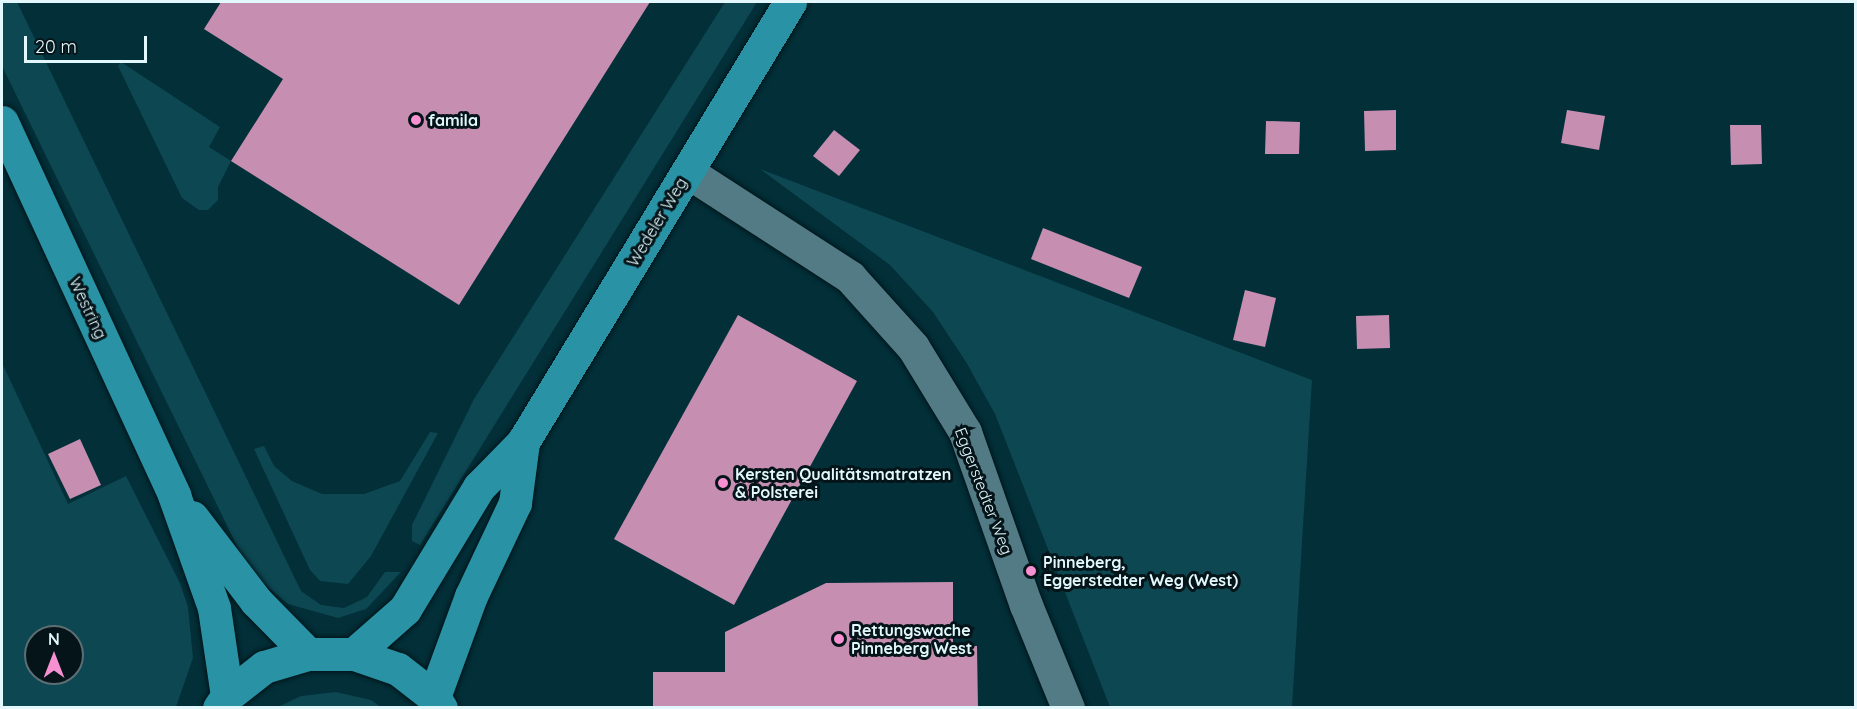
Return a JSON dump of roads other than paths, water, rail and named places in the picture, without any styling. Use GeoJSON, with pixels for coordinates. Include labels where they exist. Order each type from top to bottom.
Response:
{"type":"FeatureCollection","features":[{"type":"Feature","properties":{"kind":"main road","name":"Wedeler Weg"},"geometry":{"type":"LineString","coordinates":[[354,654],[405,609],[479,487],[523,442],[790,2]]}},
{"type":"Feature","properties":{"kind":"main road","name":"Westring"},"geometry":{"type":"LineString","coordinates":[[2,122],[174,495],[214,608],[223,702]]}},
{"type":"Feature","properties":{"kind":"main road","name":"Wedeler Weg"},"geometry":{"type":"LineString","coordinates":[[437,702],[471,596],[515,503],[523,442]]}},
{"type":"Feature","properties":{"kind":"main road","name":"Westring"},"geometry":{"type":"LineString","coordinates":[[174,495],[256,601],[308,654]]}},
{"type":"Feature","properties":{"kind":"main road"},"geometry":{"type":"LineString","coordinates":[[223,702],[264,667],[308,654],[354,654],[398,669],[437,702]]}},
{"type":"Feature","properties":{"kind":"street","name":"Eggerstedter Weg"},"geometry":{"type":"LineString","coordinates":[[688,172],[850,277],[913,347],[965,432],[1026,605],[1068,708]]}},
{"type":"Feature","properties":{"kind":"place","name":"famila"},"geometry":{"type":"Point","coordinates":[416,120]}},
{"type":"Feature","properties":{"kind":"place","name":"Kersten Qualitätsmatratzen & Polsterei"},"geometry":{"type":"Point","coordinates":[723,483]}},
{"type":"Feature","properties":{"kind":"place","name":"Pinneberg, Eggerstedter Weg (West)"},"geometry":{"type":"Point","coordinates":[1031,571]}},
{"type":"Feature","properties":{"kind":"place","name":"Rettungswache Pinneberg West"},"geometry":{"type":"Point","coordinates":[839,639]}}]}
